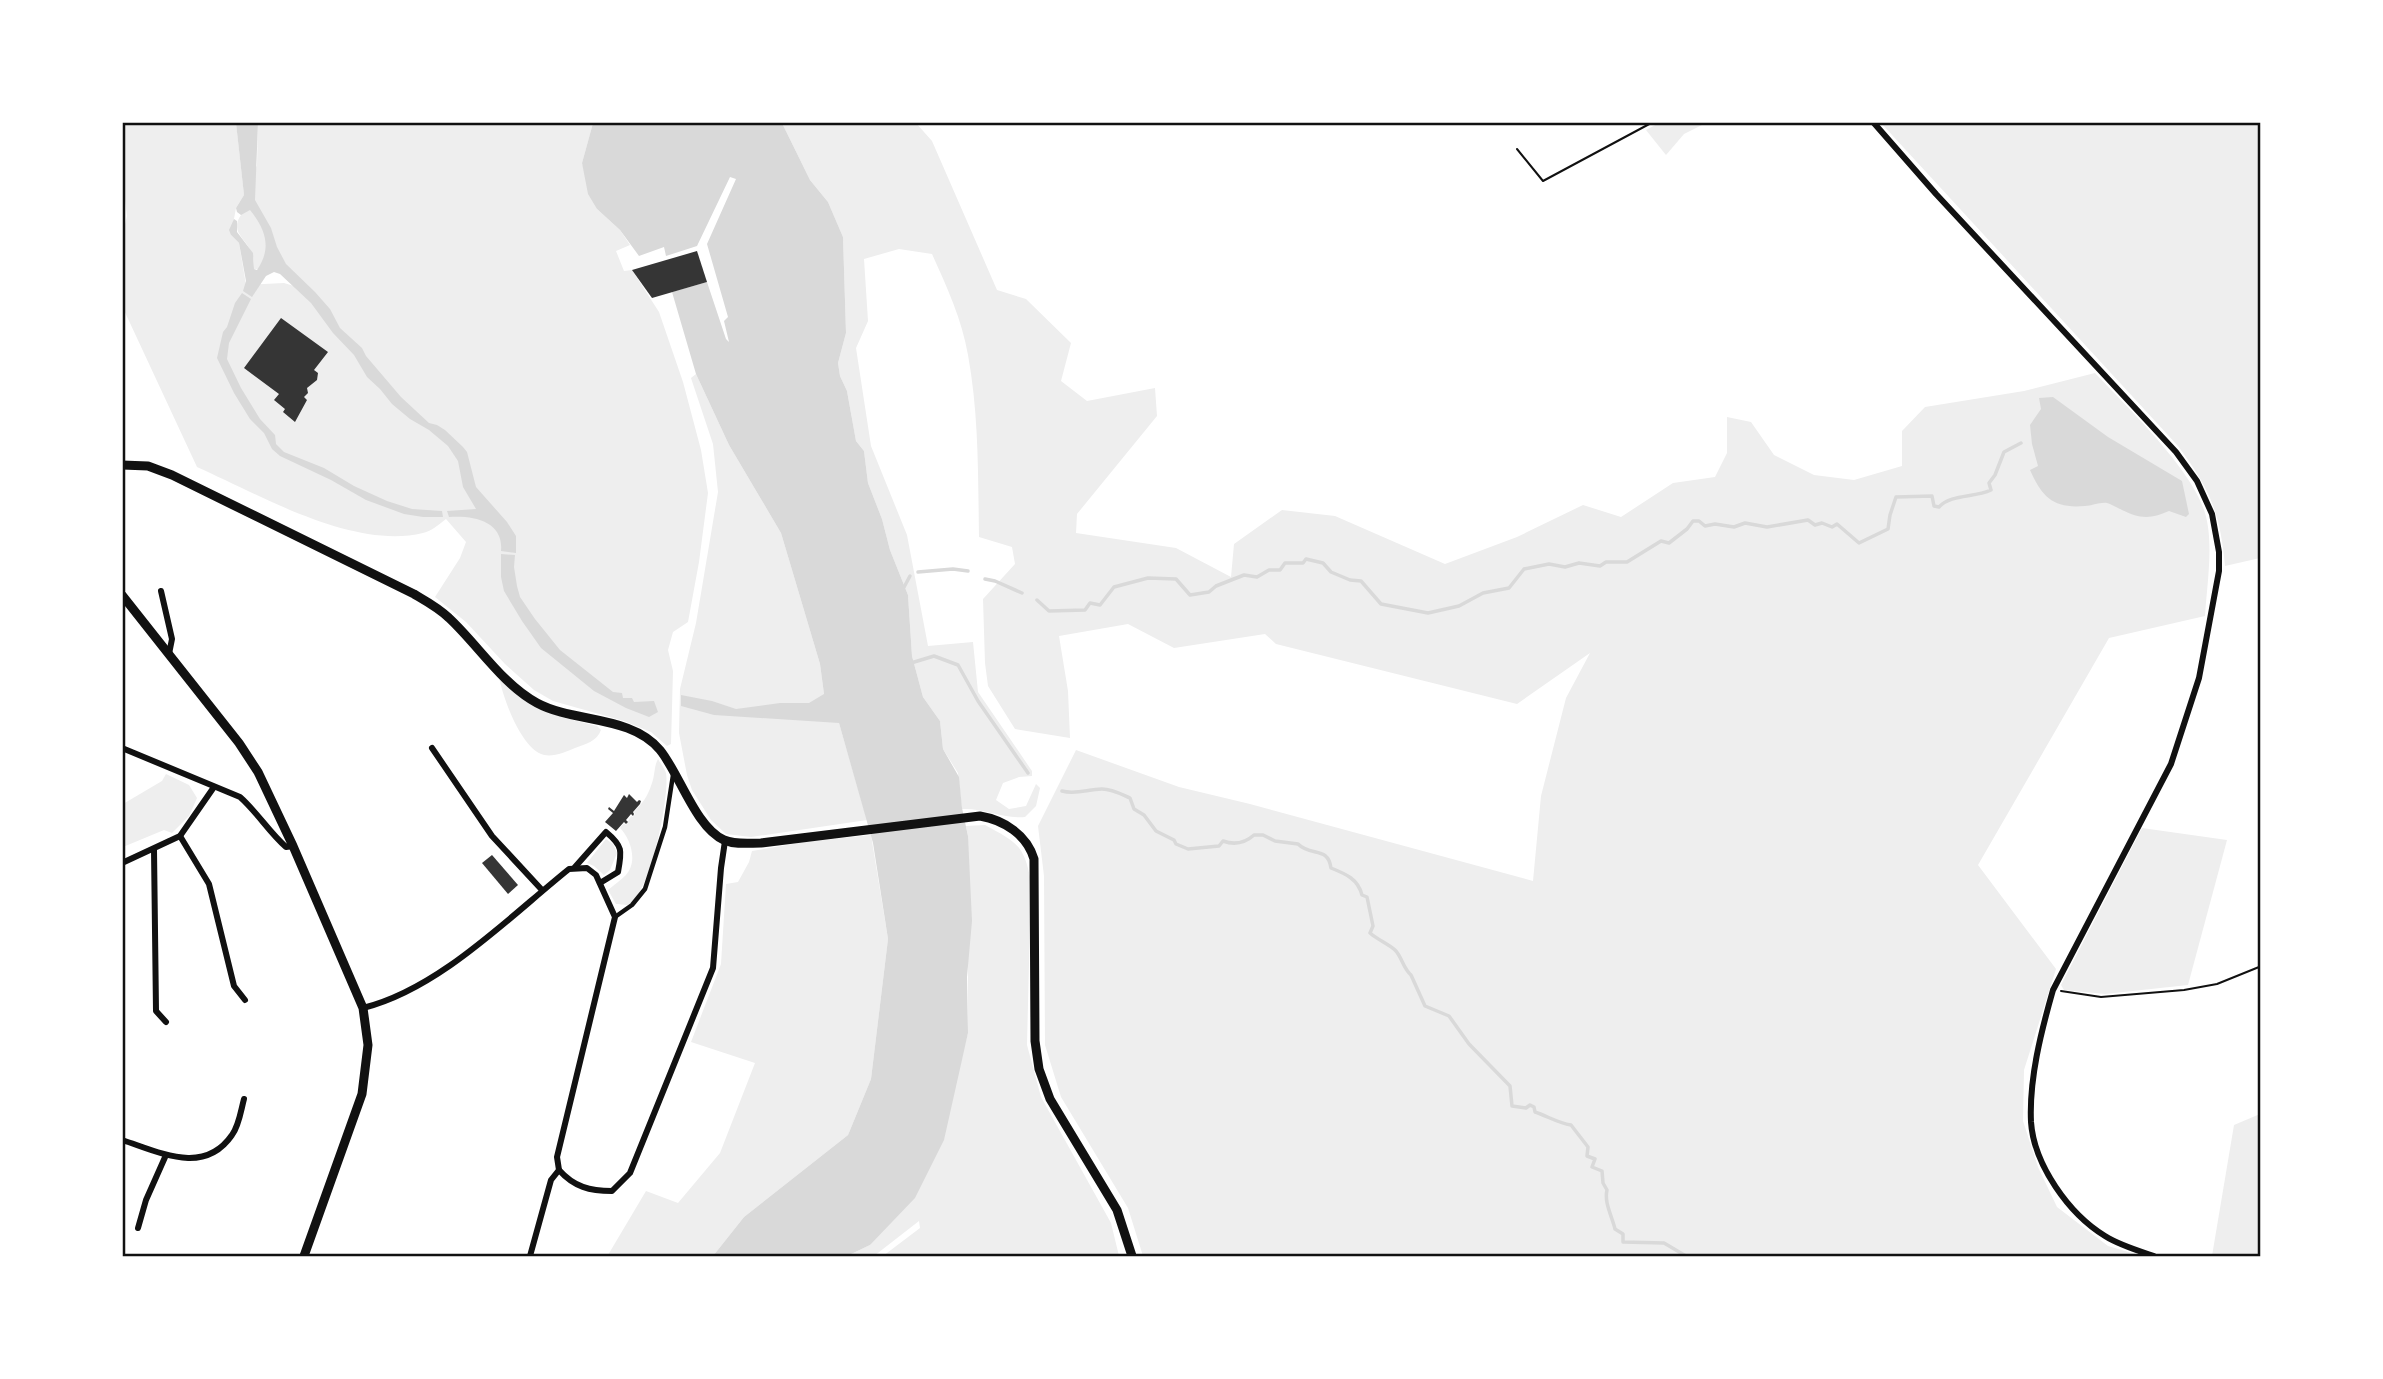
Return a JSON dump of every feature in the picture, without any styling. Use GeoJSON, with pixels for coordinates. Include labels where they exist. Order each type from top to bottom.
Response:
{"type":"FeatureCollection","features":[{"type":"Feature","properties":{"kind":"main road"},"geometry":{"type":"LineString","coordinates":[[122,465],[131,463],[148,466],[172,475],[414,594],[449,617],[520,691],[537,703],[646,737],[660,751],[711,830],[725,841],[739,844],[761,843],[970,817],[992,818],[1019,835],[1032,850],[1034,859],[1035,1041],[1039,1069],[1051,1099],[1117,1210],[1132,1256]]}},
{"type":"Feature","properties":{"kind":"main road"},"geometry":{"type":"LineString","coordinates":[[122,595],[239,743],[258,772],[363,1008],[368,1045],[362,1094],[304,1256]]}},
{"type":"Feature","properties":{"kind":"street"},"geometry":{"type":"LineString","coordinates":[[1873,122],[1936,194],[2176,452],[2197,481],[2212,514],[2219,552],[2219,570],[2199,678],[2171,764],[2053,990],[2043,1027],[2032,1093],[2031,1124],[2041,1160],[2056,1189],[2082,1219],[2106,1237],[2154,1256]]}},
{"type":"Feature","properties":{"kind":"street"},"geometry":{"type":"LineString","coordinates":[[162,591],[172,639],[169,657]]}},
{"type":"Feature","properties":{"kind":"street"},"geometry":{"type":"LineString","coordinates":[[122,748],[240,797],[286,847],[293,846]]}},
{"type":"Feature","properties":{"kind":"street"},"geometry":{"type":"LineString","coordinates":[[432,748],[492,836],[542,890]]}},
{"type":"Feature","properties":{"kind":"street"},"geometry":{"type":"LineString","coordinates":[[615,917],[632,905],[645,889],[665,827],[673,774]]}},
{"type":"Feature","properties":{"kind":"street"},"geometry":{"type":"LineString","coordinates":[[122,863],[180,836],[214,787]]}},
{"type":"Feature","properties":{"kind":"street"},"geometry":{"type":"LineString","coordinates":[[575,867],[606,832],[616,841],[621,852],[618,872],[600,883]]}},
{"type":"Feature","properties":{"kind":"street"},"geometry":{"type":"LineString","coordinates":[[180,836],[209,884],[234,986],[245,1000]]}},
{"type":"Feature","properties":{"kind":"street"},"geometry":{"type":"LineString","coordinates":[[363,1008],[386,1002],[428,980],[459,959],[569,869],[587,869],[596,875],[615,917],[557,1157],[559,1170],[574,1184],[593,1191],[612,1191],[630,1173],[713,968],[725,841]]}},
{"type":"Feature","properties":{"kind":"street"},"geometry":{"type":"LineString","coordinates":[[154,850],[156,1011],[166,1022]]}},
{"type":"Feature","properties":{"kind":"street"},"geometry":{"type":"LineString","coordinates":[[122,1140],[166,1155],[191,1160],[208,1156],[233,1134],[244,1099]]}},
{"type":"Feature","properties":{"kind":"street"},"geometry":{"type":"LineString","coordinates":[[138,1228],[146,1200],[166,1155]]}},
{"type":"Feature","properties":{"kind":"street"},"geometry":{"type":"LineString","coordinates":[[530,1256],[551,1180],[559,1170]]}},
{"type":"Feature","properties":{"kind":"path"},"geometry":{"type":"LineString","coordinates":[[1517,149],[1543,181],[1653,122]]}},
{"type":"Feature","properties":{"kind":"path"},"geometry":{"type":"LineString","coordinates":[[2053,990],[2101,997],[2184,990],[2217,984],[2259,967]]}},
{"type":"Feature","properties":{"kind":"shaded area"},"geometry":{"type":"Polygon","coordinates":[[[1661,122],[1706,123],[1684,134],[1666,155],[1646,130],[1661,122]]]}},
{"type":"Feature","properties":{"kind":"shaded area"},"geometry":{"type":"Polygon","coordinates":[[[123,123],[236,123],[244,195],[236,208],[231,235],[239,243],[246,285],[284,283],[314,292],[290,270],[254,269],[252,253],[237,230],[257,165],[258,123],[593,123],[582,163],[597,209],[620,230],[630,245],[616,251],[624,271],[632,270],[659,312],[683,382],[701,450],[708,493],[688,622],[673,632],[668,650],[673,671],[671,744],[667,746],[651,732],[624,721],[553,701],[534,690],[505,664],[466,622],[435,597],[460,558],[466,542],[446,519],[423,533],[396,536],[367,534],[307,517],[197,467],[123,308],[122,237],[127,216],[123,183],[123,123]]]}},
{"type":"Feature","properties":{"kind":"shaded area"},"geometry":{"type":"Polygon","coordinates":[[[236,123],[258,123],[255,200],[271,228],[286,264],[330,309],[340,328],[362,348],[401,397],[429,423],[445,430],[467,452],[476,487],[516,536],[516,553],[501,551],[498,533],[485,522],[468,517],[449,517],[447,511],[476,509],[463,487],[458,461],[448,446],[392,404],[367,377],[354,355],[333,333],[311,303],[280,274],[274,272],[266,276],[252,297],[243,291],[246,281],[239,243],[229,230],[234,219],[237,221],[237,232],[253,253],[254,269],[257,270],[262,262],[266,247],[260,225],[250,210],[241,215],[236,208],[244,195],[236,123]]]}},
{"type":"Feature","properties":{"kind":"shaded area"},"geometry":{"type":"Polygon","coordinates":[[[593,123],[782,123],[810,180],[828,202],[843,237],[846,333],[838,363],[840,376],[847,391],[856,441],[864,451],[868,483],[908,595],[912,656],[923,697],[940,721],[943,749],[959,777],[968,836],[972,921],[967,977],[968,1033],[944,1140],[915,1198],[870,1245],[847,1256],[713,1256],[744,1217],[848,1135],[871,1079],[888,939],[873,843],[839,723],[714,715],[681,706],[681,695],[736,709],[780,703],[809,703],[824,694],[820,664],[781,533],[729,445],[696,374],[672,292],[707,282],[729,342],[724,321],[728,317],[707,244],[736,179],[730,177],[697,246],[666,256],[664,247],[639,256],[620,230],[597,209],[588,194],[582,163],[593,123]]]}},
{"type":"Feature","properties":{"kind":"shaded area"},"geometry":{"type":"Polygon","coordinates":[[[782,123],[916,123],[932,141],[997,290],[1026,299],[1071,343],[1061,381],[1087,401],[1155,388],[1157,416],[1077,514],[1076,533],[1176,548],[1231,577],[1234,544],[1282,510],[1335,516],[1445,564],[1517,537],[1583,505],[1621,517],[1673,483],[1715,477],[1727,453],[1727,417],[1751,422],[1774,455],[1814,475],[1854,480],[1902,466],[1902,431],[1925,407],[2024,391],[2095,373],[2173,459],[2198,496],[2208,524],[2209,537],[2205,616],[2109,638],[1978,865],[2056,969],[2024,1070],[2023,1121],[2038,1167],[2057,1207],[2108,1246],[2142,1256],[1143,1256],[1128,1208],[1061,1097],[1045,1045],[1044,876],[1038,826],[1076,750],[1179,787],[1533,881],[1541,796],[1566,698],[1590,653],[1517,704],[1276,644],[1265,634],[1174,648],[1128,624],[1059,636],[1068,691],[1070,738],[1015,729],[988,686],[983,599],[1015,564],[1012,547],[979,537],[976,423],[972,378],[962,329],[932,254],[899,249],[864,259],[868,321],[856,348],[871,446],[907,535],[928,646],[973,642],[978,692],[1032,771],[1032,776],[1003,783],[996,800],[1009,809],[1026,806],[1036,784],[1040,788],[1036,806],[1025,817],[962,809],[958,773],[943,749],[940,721],[923,697],[912,656],[908,595],[868,483],[864,451],[856,441],[847,391],[840,376],[838,363],[846,333],[843,237],[828,202],[810,180],[782,123]]]}},
{"type":"Feature","properties":{"kind":"shaded area"},"geometry":{"type":"Polygon","coordinates":[[[1881,123],[2260,123],[2260,558],[2225,566],[2212,502],[2178,446],[1881,123]]]}},
{"type":"Feature","properties":{"kind":"shaded area"},"geometry":{"type":"Polygon","coordinates":[[[242,293],[251,299],[229,343],[227,359],[260,419],[275,435],[276,444],[284,452],[324,468],[387,501],[412,509],[442,511],[443,517],[404,514],[366,500],[280,456],[272,449],[264,433],[250,419],[234,393],[217,358],[223,332],[242,293]]]}},
{"type":"Feature","properties":{"kind":"shaded area"},"geometry":{"type":"Polygon","coordinates":[[[696,374],[729,445],[781,533],[820,664],[824,694],[839,723],[867,820],[751,837],[726,834],[711,820],[692,790],[679,733],[680,689],[696,623],[718,492],[713,444],[691,378],[696,374]]]}},
{"type":"Feature","properties":{"kind":"shaded area"},"geometry":{"type":"Polygon","coordinates":[[[2053,397],[2108,437],[2182,481],[2189,514],[2186,517],[2169,511],[2151,517],[2140,516],[2107,503],[2065,505],[2044,494],[2030,470],[2038,466],[2030,425],[2041,409],[2039,398],[2053,397]]]}},
{"type":"Feature","properties":{"kind":"shaded area"},"geometry":{"type":"Polygon","coordinates":[[[501,554],[515,555],[514,567],[520,597],[560,650],[613,692],[622,693],[623,698],[632,698],[634,702],[654,701],[658,712],[649,717],[594,691],[541,648],[504,591],[501,554]]]}},
{"type":"Feature","properties":{"kind":"shaded area"},"geometry":{"type":"Polygon","coordinates":[[[499,677],[532,705],[561,717],[597,726],[601,730],[599,734],[591,742],[560,754],[544,755],[536,751],[514,722],[499,677]]]}},
{"type":"Feature","properties":{"kind":"shaded area"},"geometry":{"type":"Polygon","coordinates":[[[658,759],[666,773],[665,802],[651,866],[635,898],[627,905],[616,904],[608,890],[626,875],[632,864],[630,844],[620,828],[633,817],[646,796],[658,759]]]}},
{"type":"Feature","properties":{"kind":"shaded area"},"geometry":{"type":"Polygon","coordinates":[[[166,774],[189,785],[197,798],[189,816],[172,833],[164,830],[123,847],[123,804],[162,781],[166,774]]]}},
{"type":"Feature","properties":{"kind":"shaded area"},"geometry":{"type":"Polygon","coordinates":[[[985,825],[1018,846],[1026,860],[1031,882],[1027,1045],[1041,1097],[1111,1223],[1119,1256],[883,1256],[920,1228],[919,1221],[874,1256],[847,1256],[870,1245],[956,1080],[968,1033],[966,826],[985,825]]]}},
{"type":"Feature","properties":{"kind":"shaded area"},"geometry":{"type":"Polygon","coordinates":[[[2142,828],[2227,840],[2188,985],[2105,994],[2064,990],[2061,985],[2142,828]]]}},
{"type":"Feature","properties":{"kind":"shaded area"},"geometry":{"type":"Polygon","coordinates":[[[871,835],[888,939],[871,1079],[848,1135],[744,1217],[713,1256],[608,1255],[646,1191],[678,1203],[720,1153],[755,1063],[691,1042],[721,964],[726,884],[738,882],[752,851],[871,835]]]}},
{"type":"Feature","properties":{"kind":"shaded area"},"geometry":{"type":"Polygon","coordinates":[[[606,839],[613,844],[617,853],[610,870],[604,875],[587,863],[606,839]]]}},
{"type":"Feature","properties":{"kind":"shaded area"},"geometry":{"type":"Polygon","coordinates":[[[2260,1114],[2260,1256],[2212,1256],[2234,1125],[2260,1114]]]}},
{"type":"Feature","properties":{"kind":"building"},"geometry":{"type":"Polygon","coordinates":[[[697,251],[707,282],[652,298],[632,270],[697,251]]]}},
{"type":"Feature","properties":{"kind":"building"},"geometry":{"type":"Polygon","coordinates":[[[281,318],[328,352],[314,370],[318,373],[317,380],[307,388],[308,393],[304,397],[307,400],[295,422],[274,400],[279,394],[244,368],[281,318]]]}},
{"type":"Feature","properties":{"kind":"building"},"geometry":{"type":"Polygon","coordinates":[[[629,794],[637,802],[641,801],[640,804],[633,816],[631,814],[626,820],[628,822],[624,822],[616,831],[605,822],[613,813],[608,809],[609,807],[614,811],[624,795],[627,798],[629,794]]]}},
{"type":"Feature","properties":{"kind":"building"},"geometry":{"type":"Polygon","coordinates":[[[492,855],[518,885],[508,894],[482,863],[492,855]]]}},
{"type":"Feature","properties":{"kind":"waterway"},"geometry":{"type":"LineString","coordinates":[[1037,600],[1049,611],[1085,610],[1090,603],[1100,605],[1114,587],[1148,578],[1176,579],[1190,595],[1209,592],[1216,586],[1244,575],[1257,577],[1269,570],[1280,570],[1285,563],[1303,563],[1306,559],[1323,563],[1331,572],[1350,580],[1361,581],[1381,604],[1428,613],[1459,606],[1483,593],[1509,588],[1524,569],[1549,564],[1565,567],[1579,563],[1600,566],[1606,562],[1627,562],[1661,541],[1669,543],[1693,521],[1699,521],[1705,526],[1715,524],[1734,527],[1745,523],[1767,527],[1808,520],[1815,525],[1822,523],[1832,527],[1837,524],[1859,543],[1888,529],[1896,497],[1932,496],[1934,506],[1939,507],[1956,498],[1991,490],[1989,483],[2004,452],[2021,443]]}},
{"type":"Feature","properties":{"kind":"waterway"},"geometry":{"type":"LineString","coordinates":[[918,572],[953,569],[968,571]]}},
{"type":"Feature","properties":{"kind":"waterway"},"geometry":{"type":"LineString","coordinates":[[903,589],[910,576]]}},
{"type":"Feature","properties":{"kind":"waterway"},"geometry":{"type":"LineString","coordinates":[[985,579],[1022,593]]}},
{"type":"Feature","properties":{"kind":"waterway"},"geometry":{"type":"LineString","coordinates":[[911,663],[934,656],[958,665],[978,701],[1028,773]]}},
{"type":"Feature","properties":{"kind":"waterway"},"geometry":{"type":"LineString","coordinates":[[1062,791],[1106,789],[1130,798],[1134,809],[1144,815],[1156,831],[1188,849],[1219,846],[1223,841],[1239,842],[1254,835],[1263,835],[1323,854],[1331,868],[1351,878],[1362,895],[1367,897],[1373,926],[1370,933],[1397,953],[1411,975],[1425,1006],[1449,1016],[1469,1044],[1510,1086],[1512,1106],[1526,1108],[1530,1105],[1535,1112],[1571,1125],[1588,1147],[1587,1156],[1595,1159],[1592,1167],[1602,1171],[1609,1210],[1615,1229],[1623,1234],[1623,1242],[1664,1243],[1686,1256]]}}]}
